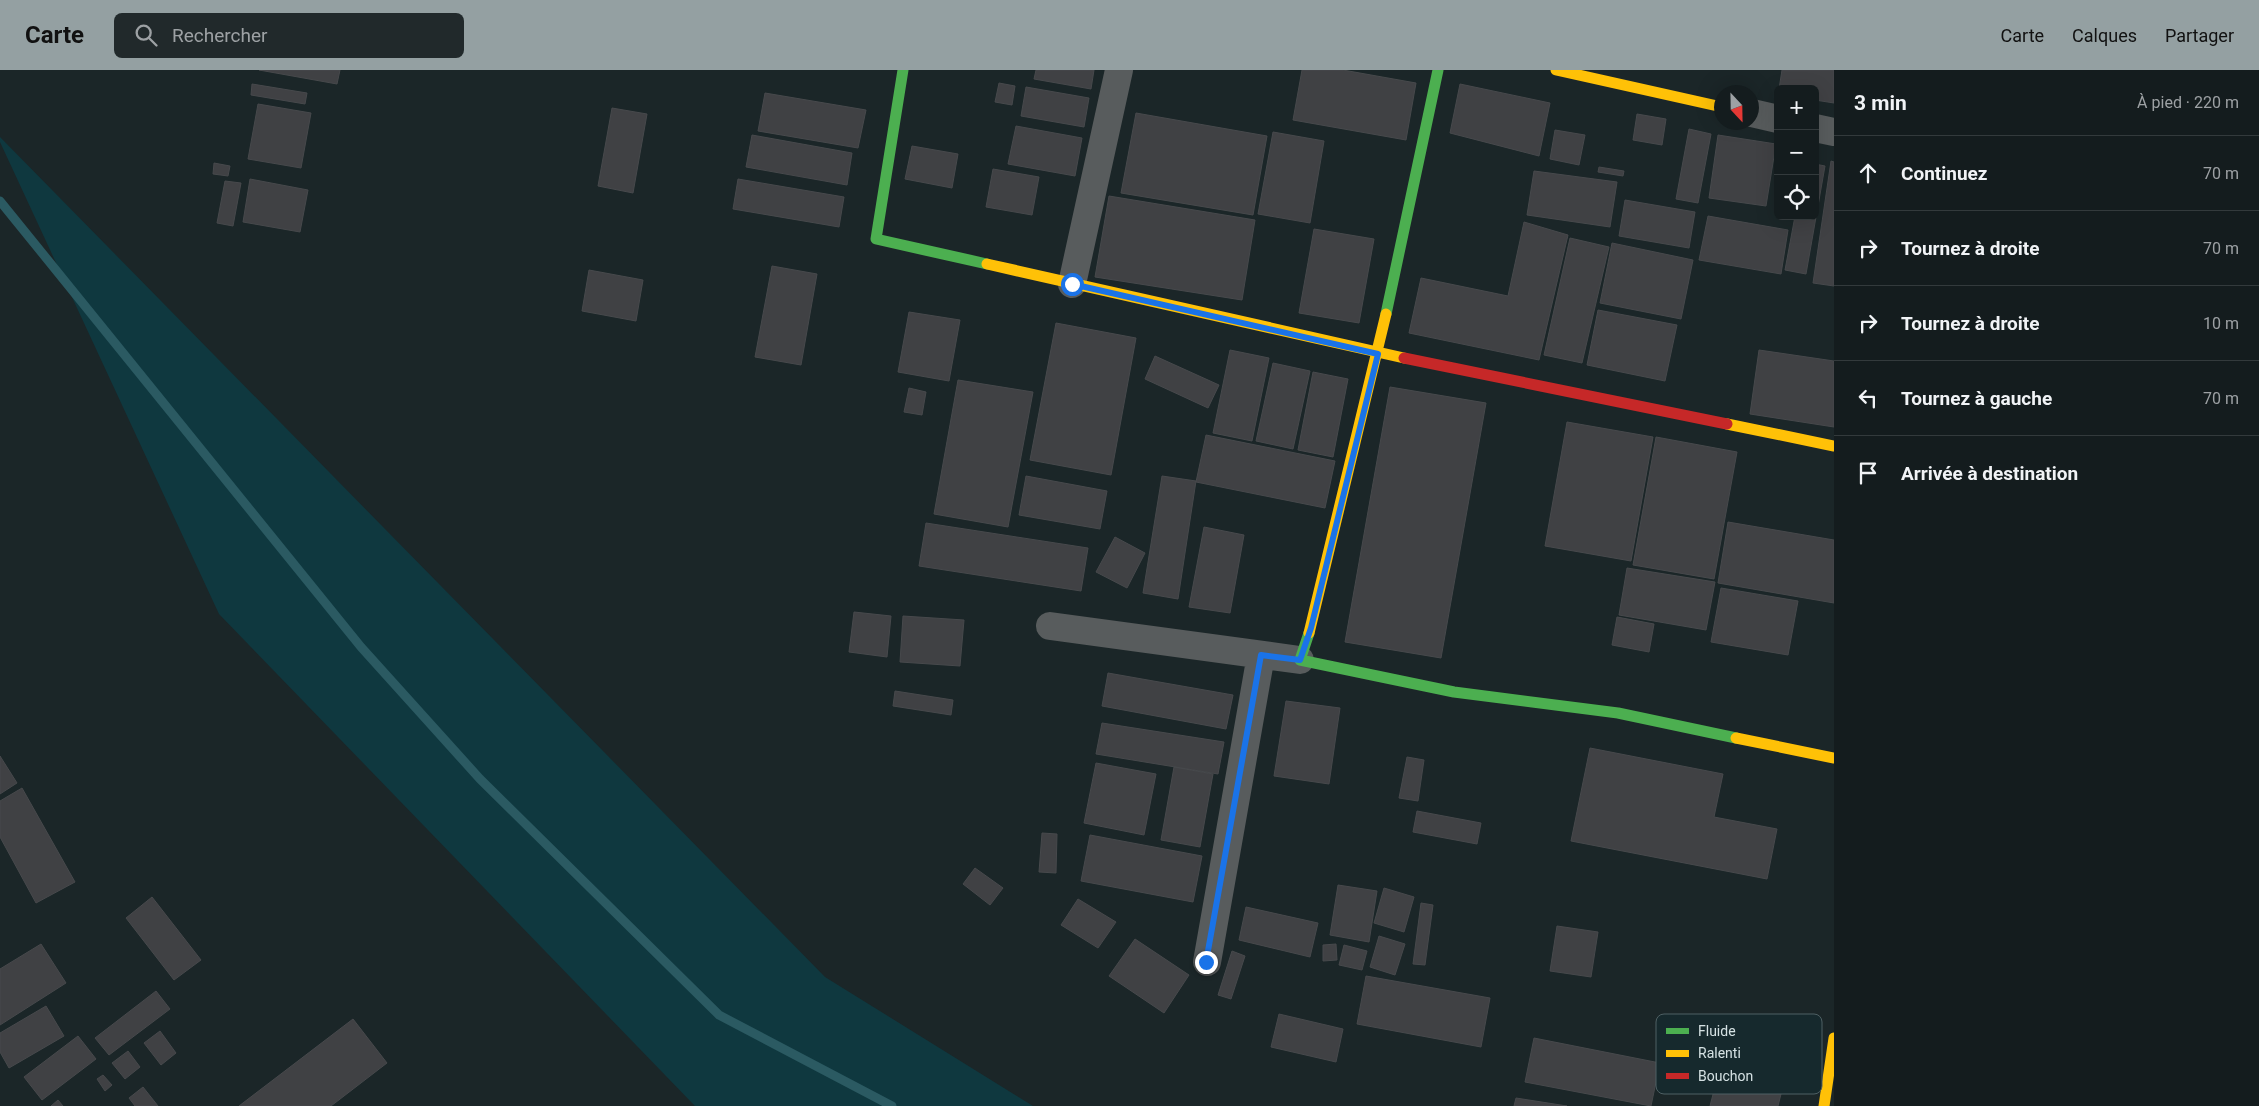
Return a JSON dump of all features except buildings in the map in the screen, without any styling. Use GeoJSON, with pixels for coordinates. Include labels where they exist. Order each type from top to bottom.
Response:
{"type":"FeatureCollection","features":[{"type":"Feature","properties":{"kind":"street"},"geometry":{"type":"LineString","coordinates":[[903,70],[876,239],[1378,354],[1834,446]]}},
{"type":"Feature","properties":{"kind":"street"},"geometry":{"type":"LineString","coordinates":[[1072,284],[1119,70]]}},
{"type":"Feature","properties":{"kind":"street"},"geometry":{"type":"LineString","coordinates":[[1300,660],[1311,628],[1378,354],[1438,70]]}},
{"type":"Feature","properties":{"kind":"street"},"geometry":{"type":"LineString","coordinates":[[1556,70],[1714,105]]}},
{"type":"Feature","properties":{"kind":"street"},"geometry":{"type":"LineString","coordinates":[[1759,115],[1774,118]]}},
{"type":"Feature","properties":{"kind":"street"},"geometry":{"type":"LineString","coordinates":[[1819,129],[1834,132]]}},
{"type":"Feature","properties":{"kind":"street"},"geometry":{"type":"LineString","coordinates":[[1050,626],[1300,660],[1454,692],[1618,713],[1834,758]]}},
{"type":"Feature","properties":{"kind":"street"},"geometry":{"type":"LineString","coordinates":[[1206,962],[1261,655]]}},
{"type":"Feature","properties":{"kind":"street"},"geometry":{"type":"LineString","coordinates":[[1828,1103],[1834,1038]]}},
{"type":"Feature","properties":{"kind":"shaded area"},"geometry":{"type":"Polygon","coordinates":[[[0,137],[825,977],[1033,1106],[695,1106],[219,614],[0,142],[0,137]]]}},
{"type":"Feature","properties":{"kind":"waterway"},"geometry":{"type":"LineString","coordinates":[[0,201],[361,647],[480,779],[719,1015],[892,1106]]}},
{"type":"Feature","properties":{"kind":"traffic: fast"},"geometry":{"type":"LineString","coordinates":[[903,70],[876,239],[987,264]]}},
{"type":"Feature","properties":{"kind":"traffic: fast"},"geometry":{"type":"LineString","coordinates":[[1386,314],[1438,70]]}},
{"type":"Feature","properties":{"kind":"traffic: fast"},"geometry":{"type":"LineString","coordinates":[[1309,633],[1300,660],[1454,692],[1618,713],[1736,738]]}},
{"type":"Feature","properties":{"kind":"traffic: slow"},"geometry":{"type":"LineString","coordinates":[[1556,70],[1714,105]]}},
{"type":"Feature","properties":{"kind":"traffic: slow"},"geometry":{"type":"LineString","coordinates":[[987,264],[1404,358]]}},
{"type":"Feature","properties":{"kind":"traffic: slow"},"geometry":{"type":"LineString","coordinates":[[1309,633],[1386,314]]}},
{"type":"Feature","properties":{"kind":"traffic: slow"},"geometry":{"type":"LineString","coordinates":[[1727,424],[1834,446]]}},
{"type":"Feature","properties":{"kind":"traffic: slow"},"geometry":{"type":"LineString","coordinates":[[1736,738],[1834,758]]}},
{"type":"Feature","properties":{"kind":"traffic: slow"},"geometry":{"type":"LineString","coordinates":[[1824,1106],[1834,1038]]}},
{"type":"Feature","properties":{"kind":"traffic: jam"},"geometry":{"type":"LineString","coordinates":[[1404,358],[1727,424]]}},
{"type":"Feature","properties":{"kind":"route"},"geometry":{"type":"LineString","coordinates":[[1072,284],[1378,354],[1311,628],[1300,660],[1261,655],[1206,962]]}}]}
